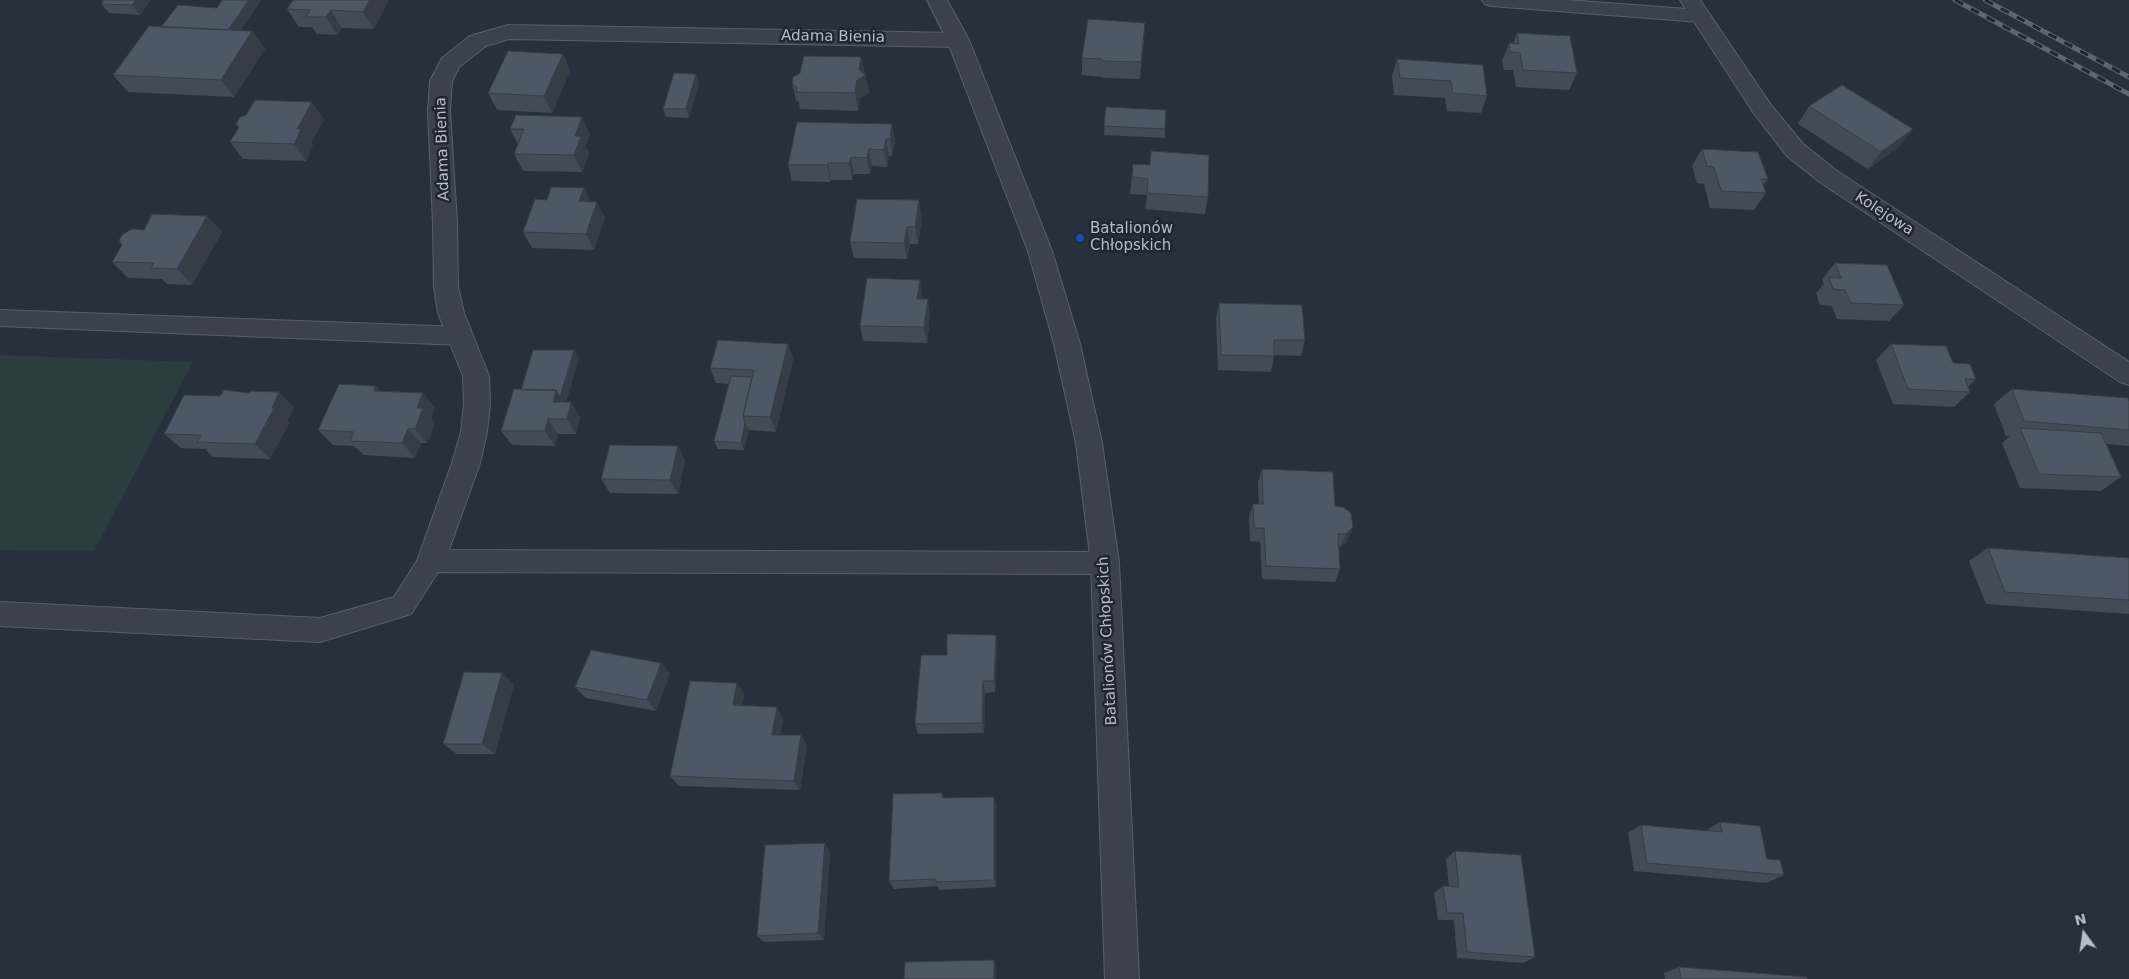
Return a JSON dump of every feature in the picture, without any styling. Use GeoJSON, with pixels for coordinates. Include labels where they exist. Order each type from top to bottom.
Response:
{"type":"FeatureCollection","features":[{"type":"Feature","properties":{"kind":"street","name":"Batalionów Chłopskich"},"geometry":{"type":"LineString","coordinates":[[937,0],[958,40],[1040,251],[1068,344],[1089,443],[1105,563],[1122,979]]}},
{"type":"Feature","properties":{"kind":"street","name":"Kolejowa"},"geometry":{"type":"LineString","coordinates":[[1696,8],[1763,110],[1795,150],[1829,177],[2129,375]]}},
{"type":"Feature","properties":{"kind":"street","name":"Adama Bienia"},"geometry":{"type":"LineString","coordinates":[[431,561],[466,463],[474,432],[477,404],[476,376],[451,313],[446,287],[445,223],[439,111],[442,81],[450,64],[478,41],[508,32],[958,40]]}},
{"type":"Feature","properties":{"kind":"lane"},"geometry":{"type":"LineString","coordinates":[[1491,0],[1696,8]]}},
{"type":"Feature","properties":{"kind":"lane"},"geometry":{"type":"LineString","coordinates":[[0,318],[460,336]]}},
{"type":"Feature","properties":{"kind":"lane"},"geometry":{"type":"LineString","coordinates":[[0,614],[320,630],[402,606],[431,561],[1105,563]]}},
{"type":"Feature","properties":{"kind":"shaded area"},"geometry":{"type":"Polygon","coordinates":[[[0,355],[193,362],[94,551],[0,550],[0,355]]]}},
{"type":"Feature","properties":{"kind":"building"},"geometry":{"type":"Polygon","coordinates":[[[104,0],[136,0],[132,5],[101,4],[104,0]]]}},
{"type":"Feature","properties":{"kind":"building"},"geometry":{"type":"Polygon","coordinates":[[[222,0],[249,0],[228,30],[161,27],[178,5],[217,8],[222,0]]]}},
{"type":"Feature","properties":{"kind":"building"},"geometry":{"type":"Polygon","coordinates":[[[293,0],[370,0],[363,12],[331,10],[326,17],[306,17],[310,10],[287,9],[293,0]]]}},
{"type":"Feature","properties":{"kind":"building"},"geometry":{"type":"Polygon","coordinates":[[[1088,19],[1145,23],[1141,62],[1102,61],[1102,59],[1082,58],[1088,19]]]}},
{"type":"Feature","properties":{"kind":"building"},"geometry":{"type":"Polygon","coordinates":[[[149,26],[252,31],[221,80],[113,75],[149,26]]]}},
{"type":"Feature","properties":{"kind":"building"},"geometry":{"type":"Polygon","coordinates":[[[1517,33],[1570,36],[1577,73],[1523,70],[1520,53],[1510,52],[1509,43],[1519,44],[1517,33]]]}},
{"type":"Feature","properties":{"kind":"building"},"geometry":{"type":"Polygon","coordinates":[[[508,51],[563,54],[544,96],[488,93],[508,51]]]}},
{"type":"Feature","properties":{"kind":"building"},"geometry":{"type":"Polygon","coordinates":[[[804,56],[861,57],[859,70],[866,75],[857,80],[855,93],[796,92],[797,88],[792,83],[793,77],[800,73],[804,56]]]}},
{"type":"Feature","properties":{"kind":"building"},"geometry":{"type":"Polygon","coordinates":[[[1397,59],[1483,65],[1487,96],[1453,93],[1451,81],[1400,78],[1397,59]]]}},
{"type":"Feature","properties":{"kind":"building"},"geometry":{"type":"Polygon","coordinates":[[[674,73],[696,74],[686,109],[663,109],[674,73]]]}},
{"type":"Feature","properties":{"kind":"building"},"geometry":{"type":"Polygon","coordinates":[[[1842,85],[1913,129],[1881,152],[1809,106],[1842,85]]]}},
{"type":"Feature","properties":{"kind":"building"},"geometry":{"type":"Polygon","coordinates":[[[255,100],[312,102],[297,129],[301,129],[294,144],[230,142],[239,127],[236,124],[240,117],[246,115],[255,100]]]}},
{"type":"Feature","properties":{"kind":"building"},"geometry":{"type":"Polygon","coordinates":[[[1106,107],[1166,110],[1165,129],[1104,126],[1106,107]]]}},
{"type":"Feature","properties":{"kind":"building"},"geometry":{"type":"Polygon","coordinates":[[[516,115],[582,117],[575,136],[581,136],[574,155],[514,154],[524,129],[510,129],[516,115]]]}},
{"type":"Feature","properties":{"kind":"building"},"geometry":{"type":"Polygon","coordinates":[[[797,122],[892,124],[890,139],[886,139],[884,150],[869,149],[867,158],[851,157],[849,163],[828,163],[827,165],[788,165],[797,122]]]}},
{"type":"Feature","properties":{"kind":"building"},"geometry":{"type":"Polygon","coordinates":[[[1702,149],[1758,152],[1768,179],[1761,179],[1766,193],[1721,191],[1714,167],[1707,166],[1702,149]]]}},
{"type":"Feature","properties":{"kind":"building"},"geometry":{"type":"Polygon","coordinates":[[[1151,151],[1209,155],[1208,197],[1147,193],[1148,179],[1132,177],[1133,164],[1150,165],[1151,151]]]}},
{"type":"Feature","properties":{"kind":"building"},"geometry":{"type":"Polygon","coordinates":[[[551,187],[584,188],[579,201],[597,202],[586,234],[523,232],[535,199],[547,200],[551,187]]]}},
{"type":"Feature","properties":{"kind":"building"},"geometry":{"type":"Polygon","coordinates":[[[857,199],[919,200],[915,227],[907,227],[904,243],[850,242],[857,199]]]}},
{"type":"Feature","properties":{"kind":"building"},"geometry":{"type":"Polygon","coordinates":[[[152,214],[207,216],[177,269],[151,268],[154,263],[112,262],[122,245],[119,240],[123,234],[132,229],[144,230],[152,214]]]}},
{"type":"Feature","properties":{"kind":"building"},"geometry":{"type":"Polygon","coordinates":[[[1835,263],[1887,265],[1904,305],[1851,303],[1845,290],[1833,289],[1829,277],[1841,278],[1835,263]]]}},
{"type":"Feature","properties":{"kind":"building"},"geometry":{"type":"Polygon","coordinates":[[[867,278],[920,280],[917,299],[928,299],[924,327],[860,326],[867,278]]]}},
{"type":"Feature","properties":{"kind":"building"},"geometry":{"type":"Polygon","coordinates":[[[1219,303],[1302,305],[1305,340],[1274,340],[1274,356],[1221,355],[1219,303]]]}},
{"type":"Feature","properties":{"kind":"building"},"geometry":{"type":"Polygon","coordinates":[[[718,340],[788,344],[770,417],[743,416],[754,370],[710,368],[718,340]]]}},
{"type":"Feature","properties":{"kind":"building"},"geometry":{"type":"Polygon","coordinates":[[[1891,344],[1946,346],[1953,363],[1970,364],[1976,379],[1965,379],[1970,392],[1908,389],[1891,344]]]}},
{"type":"Feature","properties":{"kind":"building"},"geometry":{"type":"Polygon","coordinates":[[[533,350],[574,350],[560,397],[556,390],[521,390],[533,350]]]}},
{"type":"Feature","properties":{"kind":"building"},"geometry":{"type":"Polygon","coordinates":[[[731,376],[752,377],[743,416],[745,423],[741,443],[714,441],[731,376]]]}},
{"type":"Feature","properties":{"kind":"building"},"geometry":{"type":"Polygon","coordinates":[[[339,384],[376,386],[374,391],[423,393],[417,408],[423,408],[415,429],[408,429],[402,443],[350,441],[354,432],[318,430],[339,384]]]}},
{"type":"Feature","properties":{"kind":"building"},"geometry":{"type":"Polygon","coordinates":[[[514,389],[556,390],[553,402],[571,402],[567,419],[548,419],[545,431],[501,431],[514,389]]]}},
{"type":"Feature","properties":{"kind":"building"},"geometry":{"type":"Polygon","coordinates":[[[2012,389],[2128,398],[2129,430],[2024,421],[2012,389]]]}},
{"type":"Feature","properties":{"kind":"building"},"geometry":{"type":"Polygon","coordinates":[[[224,390],[249,393],[250,391],[279,392],[272,408],[274,408],[255,444],[197,442],[201,435],[164,434],[184,395],[220,396],[224,390]]]}},
{"type":"Feature","properties":{"kind":"building"},"geometry":{"type":"Polygon","coordinates":[[[2020,428],[2101,433],[2121,477],[2039,474],[2020,428]]]}},
{"type":"Feature","properties":{"kind":"building"},"geometry":{"type":"Polygon","coordinates":[[[610,445],[678,446],[670,480],[601,479],[610,445]]]}},
{"type":"Feature","properties":{"kind":"building"},"geometry":{"type":"Polygon","coordinates":[[[1262,469],[1333,472],[1335,506],[1343,507],[1351,513],[1353,527],[1346,534],[1338,534],[1340,569],[1266,566],[1264,528],[1254,528],[1253,504],[1263,504],[1262,469]]]}},
{"type":"Feature","properties":{"kind":"building"},"geometry":{"type":"Polygon","coordinates":[[[1988,548],[2129,558],[2129,600],[2005,592],[1988,548]]]}},
{"type":"Feature","properties":{"kind":"building"},"geometry":{"type":"Polygon","coordinates":[[[947,634],[996,635],[994,681],[983,681],[982,723],[915,724],[921,655],[947,655],[947,634]]]}},
{"type":"Feature","properties":{"kind":"building"},"geometry":{"type":"Polygon","coordinates":[[[591,650],[661,663],[647,700],[575,687],[591,650]]]}},
{"type":"Feature","properties":{"kind":"building"},"geometry":{"type":"Polygon","coordinates":[[[464,672],[502,673],[482,744],[443,744],[464,672]]]}},
{"type":"Feature","properties":{"kind":"building"},"geometry":{"type":"Polygon","coordinates":[[[690,681],[737,683],[733,705],[777,707],[772,735],[801,735],[794,781],[670,776],[690,681]]]}},
{"type":"Feature","properties":{"kind":"building"},"geometry":{"type":"Polygon","coordinates":[[[942,793],[942,798],[994,797],[994,880],[936,882],[936,879],[889,881],[893,794],[942,793]]]}},
{"type":"Feature","properties":{"kind":"building"},"geometry":{"type":"Polygon","coordinates":[[[1720,822],[1760,826],[1767,859],[1780,860],[1784,875],[1647,863],[1641,825],[1722,832],[1720,822]]]}},
{"type":"Feature","properties":{"kind":"building"},"geometry":{"type":"Polygon","coordinates":[[[825,843],[818,933],[757,936],[765,845],[825,843]]]}},
{"type":"Feature","properties":{"kind":"building"},"geometry":{"type":"Polygon","coordinates":[[[1455,851],[1521,855],[1535,957],[1467,952],[1463,913],[1447,913],[1443,886],[1459,887],[1455,851]]]}},
{"type":"Feature","properties":{"kind":"building"},"geometry":{"type":"Polygon","coordinates":[[[994,960],[994,979],[904,979],[905,962],[994,960]]]}},
{"type":"Feature","properties":{"kind":"building"},"geometry":{"type":"Polygon","coordinates":[[[1679,967],[1807,977],[1807,979],[1681,979],[1679,967]]]}},
{"type":"Feature","properties":{"kind":"railway"},"geometry":{"type":"LineString","coordinates":[[1955,0],[2129,94]]}},
{"type":"Feature","properties":{"kind":"railway"},"geometry":{"type":"LineString","coordinates":[[1985,0],[2129,77]]}},
{"type":"Feature","properties":{"kind":"place","name":"Batalionów Chłopskich"},"geometry":{"type":"Point","coordinates":[1080,238]}}]}
